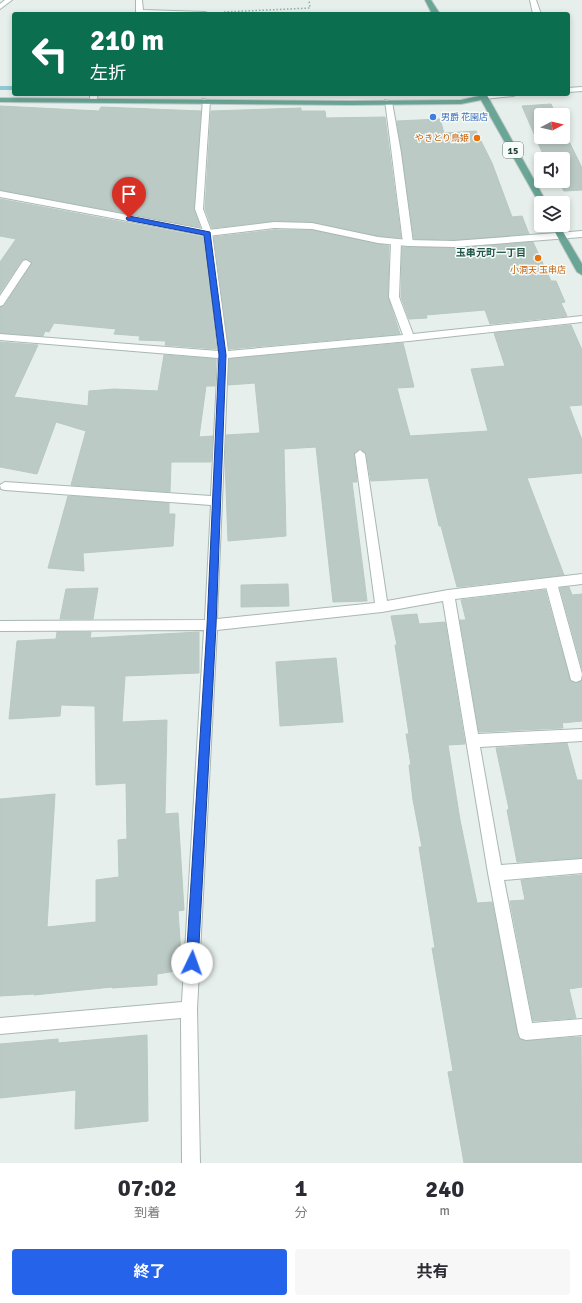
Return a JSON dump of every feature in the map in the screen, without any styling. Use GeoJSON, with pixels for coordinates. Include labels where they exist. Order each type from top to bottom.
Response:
{"type":"FeatureCollection","features":[{"type":"Feature","properties":{"kind":"main road"},"geometry":{"type":"LineString","coordinates":[[428,0],[435,12]]}},
{"type":"Feature","properties":{"kind":"main road"},"geometry":{"type":"LineString","coordinates":[[0,100],[94,97],[461,102],[483,96]]}},
{"type":"Feature","properties":{"kind":"main road","name":"15"},"geometry":{"type":"LineString","coordinates":[[483,96],[539,196]]}},
{"type":"Feature","properties":{"kind":"main road"},"geometry":{"type":"LineString","coordinates":[[559,232],[582,272]]}},
{"type":"Feature","properties":{"kind":"street"},"geometry":{"type":"LineString","coordinates":[[0,7],[9,0]]}},
{"type":"Feature","properties":{"kind":"street"},"geometry":{"type":"LineString","coordinates":[[139,0],[140,12]]}},
{"type":"Feature","properties":{"kind":"street"},"geometry":{"type":"LineString","coordinates":[[533,0],[536,12]]}},
{"type":"Feature","properties":{"kind":"street"},"geometry":{"type":"LineString","coordinates":[[570,90],[582,89]]}},
{"type":"Feature","properties":{"kind":"street"},"geometry":{"type":"LineString","coordinates":[[191,1163],[189,1009],[211,626],[223,355],[208,233],[199,210],[210,99]]}},
{"type":"Feature","properties":{"kind":"street"},"geometry":{"type":"LineString","coordinates":[[388,102],[397,154],[408,243]]}},
{"type":"Feature","properties":{"kind":"street"},"geometry":{"type":"LineString","coordinates":[[0,194],[208,233],[274,225],[312,226],[396,242],[454,244],[582,234]]}},
{"type":"Feature","properties":{"kind":"street"},"geometry":{"type":"LineString","coordinates":[[396,242],[394,297],[409,338]]}},
{"type":"Feature","properties":{"kind":"street"},"geometry":{"type":"LineString","coordinates":[[0,303],[26,263]]}},
{"type":"Feature","properties":{"kind":"street"},"geometry":{"type":"LineString","coordinates":[[0,337],[223,355],[409,338],[582,319]]}},
{"type":"Feature","properties":{"kind":"street"},"geometry":{"type":"LineString","coordinates":[[360,454],[382,607]]}},
{"type":"Feature","properties":{"kind":"street"},"geometry":{"type":"LineString","coordinates":[[2,487],[216,501]]}},
{"type":"Feature","properties":{"kind":"street"},"geometry":{"type":"LineString","coordinates":[[0,626],[211,626],[382,607],[448,595],[582,579]]}},
{"type":"Feature","properties":{"kind":"street"},"geometry":{"type":"LineString","coordinates":[[551,583],[576,676]]}},
{"type":"Feature","properties":{"kind":"street"},"geometry":{"type":"LineString","coordinates":[[448,595],[495,873],[526,1032],[582,1027]]}},
{"type":"Feature","properties":{"kind":"street"},"geometry":{"type":"LineString","coordinates":[[472,741],[582,735]]}},
{"type":"Feature","properties":{"kind":"street"},"geometry":{"type":"LineString","coordinates":[[495,873],[582,866]]}},
{"type":"Feature","properties":{"kind":"street"},"geometry":{"type":"LineString","coordinates":[[0,1026],[189,1009]]}},
{"type":"Feature","properties":{"kind":"path"},"geometry":{"type":"LineString","coordinates":[[240,12],[310,8],[309,0]]}},
{"type":"Feature","properties":{"kind":"building"},"geometry":{"type":"Polygon","coordinates":[[[551,104],[553,108],[534,108],[534,134],[522,106],[551,104]]]}},
{"type":"Feature","properties":{"kind":"building"},"geometry":{"type":"Polygon","coordinates":[[[0,106],[99,111],[101,107],[201,111],[194,209],[200,227],[0,190],[0,106]]]}},
{"type":"Feature","properties":{"kind":"building"},"geometry":{"type":"Polygon","coordinates":[[[301,108],[301,111],[325,111],[326,118],[385,117],[401,238],[378,236],[312,222],[274,221],[212,228],[205,209],[211,111],[301,108]]]}},
{"type":"Feature","properties":{"kind":"building"},"geometry":{"type":"Polygon","coordinates":[[[440,119],[444,133],[476,131],[492,163],[512,217],[522,216],[529,234],[454,240],[414,239],[397,121],[440,119]]]}},
{"type":"Feature","properties":{"kind":"building"},"geometry":{"type":"Polygon","coordinates":[[[570,143],[582,168],[582,190],[564,191],[562,188],[570,188],[570,152],[542,152],[538,144],[570,143]]]}},
{"type":"Feature","properties":{"kind":"building"},"geometry":{"type":"Polygon","coordinates":[[[0,199],[203,237],[216,349],[165,345],[166,341],[139,340],[140,336],[114,334],[116,329],[54,323],[49,332],[45,331],[43,336],[0,333],[0,307],[4,306],[32,263],[27,259],[22,260],[0,293],[0,262],[16,239],[0,236],[0,199]]]}},
{"type":"Feature","properties":{"kind":"building"},"geometry":{"type":"Polygon","coordinates":[[[274,230],[312,230],[389,246],[388,297],[400,334],[229,349],[214,237],[274,230]]]}},
{"type":"Feature","properties":{"kind":"building"},"geometry":{"type":"Polygon","coordinates":[[[533,242],[551,281],[556,281],[565,302],[561,303],[567,316],[490,324],[485,310],[426,315],[427,318],[409,319],[401,297],[402,247],[454,248],[533,242]]]}},
{"type":"Feature","properties":{"kind":"building"},"geometry":{"type":"Polygon","coordinates":[[[571,325],[582,350],[582,405],[569,406],[582,440],[582,473],[527,478],[564,575],[457,587],[441,526],[439,526],[428,478],[371,481],[366,454],[360,448],[354,454],[357,482],[352,482],[367,601],[333,602],[316,447],[284,449],[286,536],[228,541],[225,462],[226,435],[260,433],[255,383],[228,385],[229,359],[403,343],[414,387],[397,388],[410,436],[488,431],[471,369],[505,366],[494,333],[571,325]]]}},
{"type":"Feature","properties":{"kind":"building"},"geometry":{"type":"Polygon","coordinates":[[[0,342],[38,345],[14,397],[88,406],[89,391],[114,389],[158,391],[164,355],[216,359],[215,386],[206,386],[199,437],[213,436],[211,462],[171,462],[170,492],[71,485],[86,431],[56,422],[37,474],[0,467],[0,342]]]}},
{"type":"Feature","properties":{"kind":"building"},"geometry":{"type":"Polygon","coordinates":[[[68,496],[169,503],[169,514],[175,514],[173,546],[83,553],[84,571],[48,568],[68,496]]]}},
{"type":"Feature","properties":{"kind":"building"},"geometry":{"type":"Polygon","coordinates":[[[288,584],[289,606],[241,607],[241,585],[288,584]]]}},
{"type":"Feature","properties":{"kind":"building"},"geometry":{"type":"Polygon","coordinates":[[[569,587],[572,595],[582,594],[582,668],[560,588],[569,587]]]}},
{"type":"Feature","properties":{"kind":"building"},"geometry":{"type":"Polygon","coordinates":[[[98,588],[93,619],[60,619],[66,589],[98,588]]]}},
{"type":"Feature","properties":{"kind":"building"},"geometry":{"type":"Polygon","coordinates":[[[545,590],[570,680],[575,683],[582,681],[582,721],[562,723],[563,728],[479,732],[460,620],[466,620],[461,600],[545,590]]]}},
{"type":"Feature","properties":{"kind":"building"},"geometry":{"type":"Polygon","coordinates":[[[417,614],[419,624],[445,622],[465,744],[448,745],[460,820],[477,903],[492,902],[519,1038],[526,1041],[581,1037],[582,1163],[464,1163],[448,1072],[453,1071],[432,948],[435,948],[419,847],[422,847],[413,800],[409,765],[411,765],[406,734],[409,734],[395,645],[397,645],[391,616],[417,614]]]}},
{"type":"Feature","properties":{"kind":"building"},"geometry":{"type":"Polygon","coordinates":[[[57,632],[91,632],[90,638],[199,632],[199,673],[125,676],[122,722],[167,720],[165,814],[178,813],[184,910],[178,911],[182,970],[157,974],[157,985],[112,987],[34,995],[35,994],[0,996],[0,799],[55,794],[47,927],[96,922],[96,880],[119,877],[118,840],[127,839],[126,783],[96,785],[95,706],[61,705],[60,716],[9,719],[17,641],[56,639],[57,632]]]}},
{"type":"Feature","properties":{"kind":"building"},"geometry":{"type":"Polygon","coordinates":[[[336,658],[343,722],[280,726],[276,662],[336,658]]]}},
{"type":"Feature","properties":{"kind":"building"},"geometry":{"type":"Polygon","coordinates":[[[567,743],[577,780],[582,780],[582,858],[517,862],[507,810],[509,809],[496,748],[567,743]]]}},
{"type":"Feature","properties":{"kind":"building"},"geometry":{"type":"Polygon","coordinates":[[[582,875],[582,987],[569,989],[576,1018],[533,1021],[510,901],[525,900],[521,880],[582,875]]]}},
{"type":"Feature","properties":{"kind":"building"},"geometry":{"type":"Polygon","coordinates":[[[147,1035],[148,1121],[75,1129],[76,1090],[0,1098],[0,1044],[58,1039],[58,1043],[147,1035]]]}},
{"type":"Feature","properties":{"kind":"waterway"},"geometry":{"type":"LineString","coordinates":[[0,88],[12,88]]}},
{"type":"Feature","properties":{"kind":"place","name":"男爵 花園店"},"geometry":{"type":"Point","coordinates":[433,117]}},
{"type":"Feature","properties":{"kind":"place","name":"やきとり鳥姫"},"geometry":{"type":"Point","coordinates":[477,138]}},
{"type":"Feature","properties":{"kind":"place","name":"小洞天 玉串店"},"geometry":{"type":"Point","coordinates":[538,258]}},
{"type":"Feature","properties":{"kind":"district","name":"玉串元町一丁目"},"geometry":{"type":"Point","coordinates":[491,252]}},
{"type":"Feature","properties":{"kind":"route"},"geometry":{"type":"LineString","coordinates":[[129,218],[208,233],[223,355],[211,626],[192,963]]}}]}
